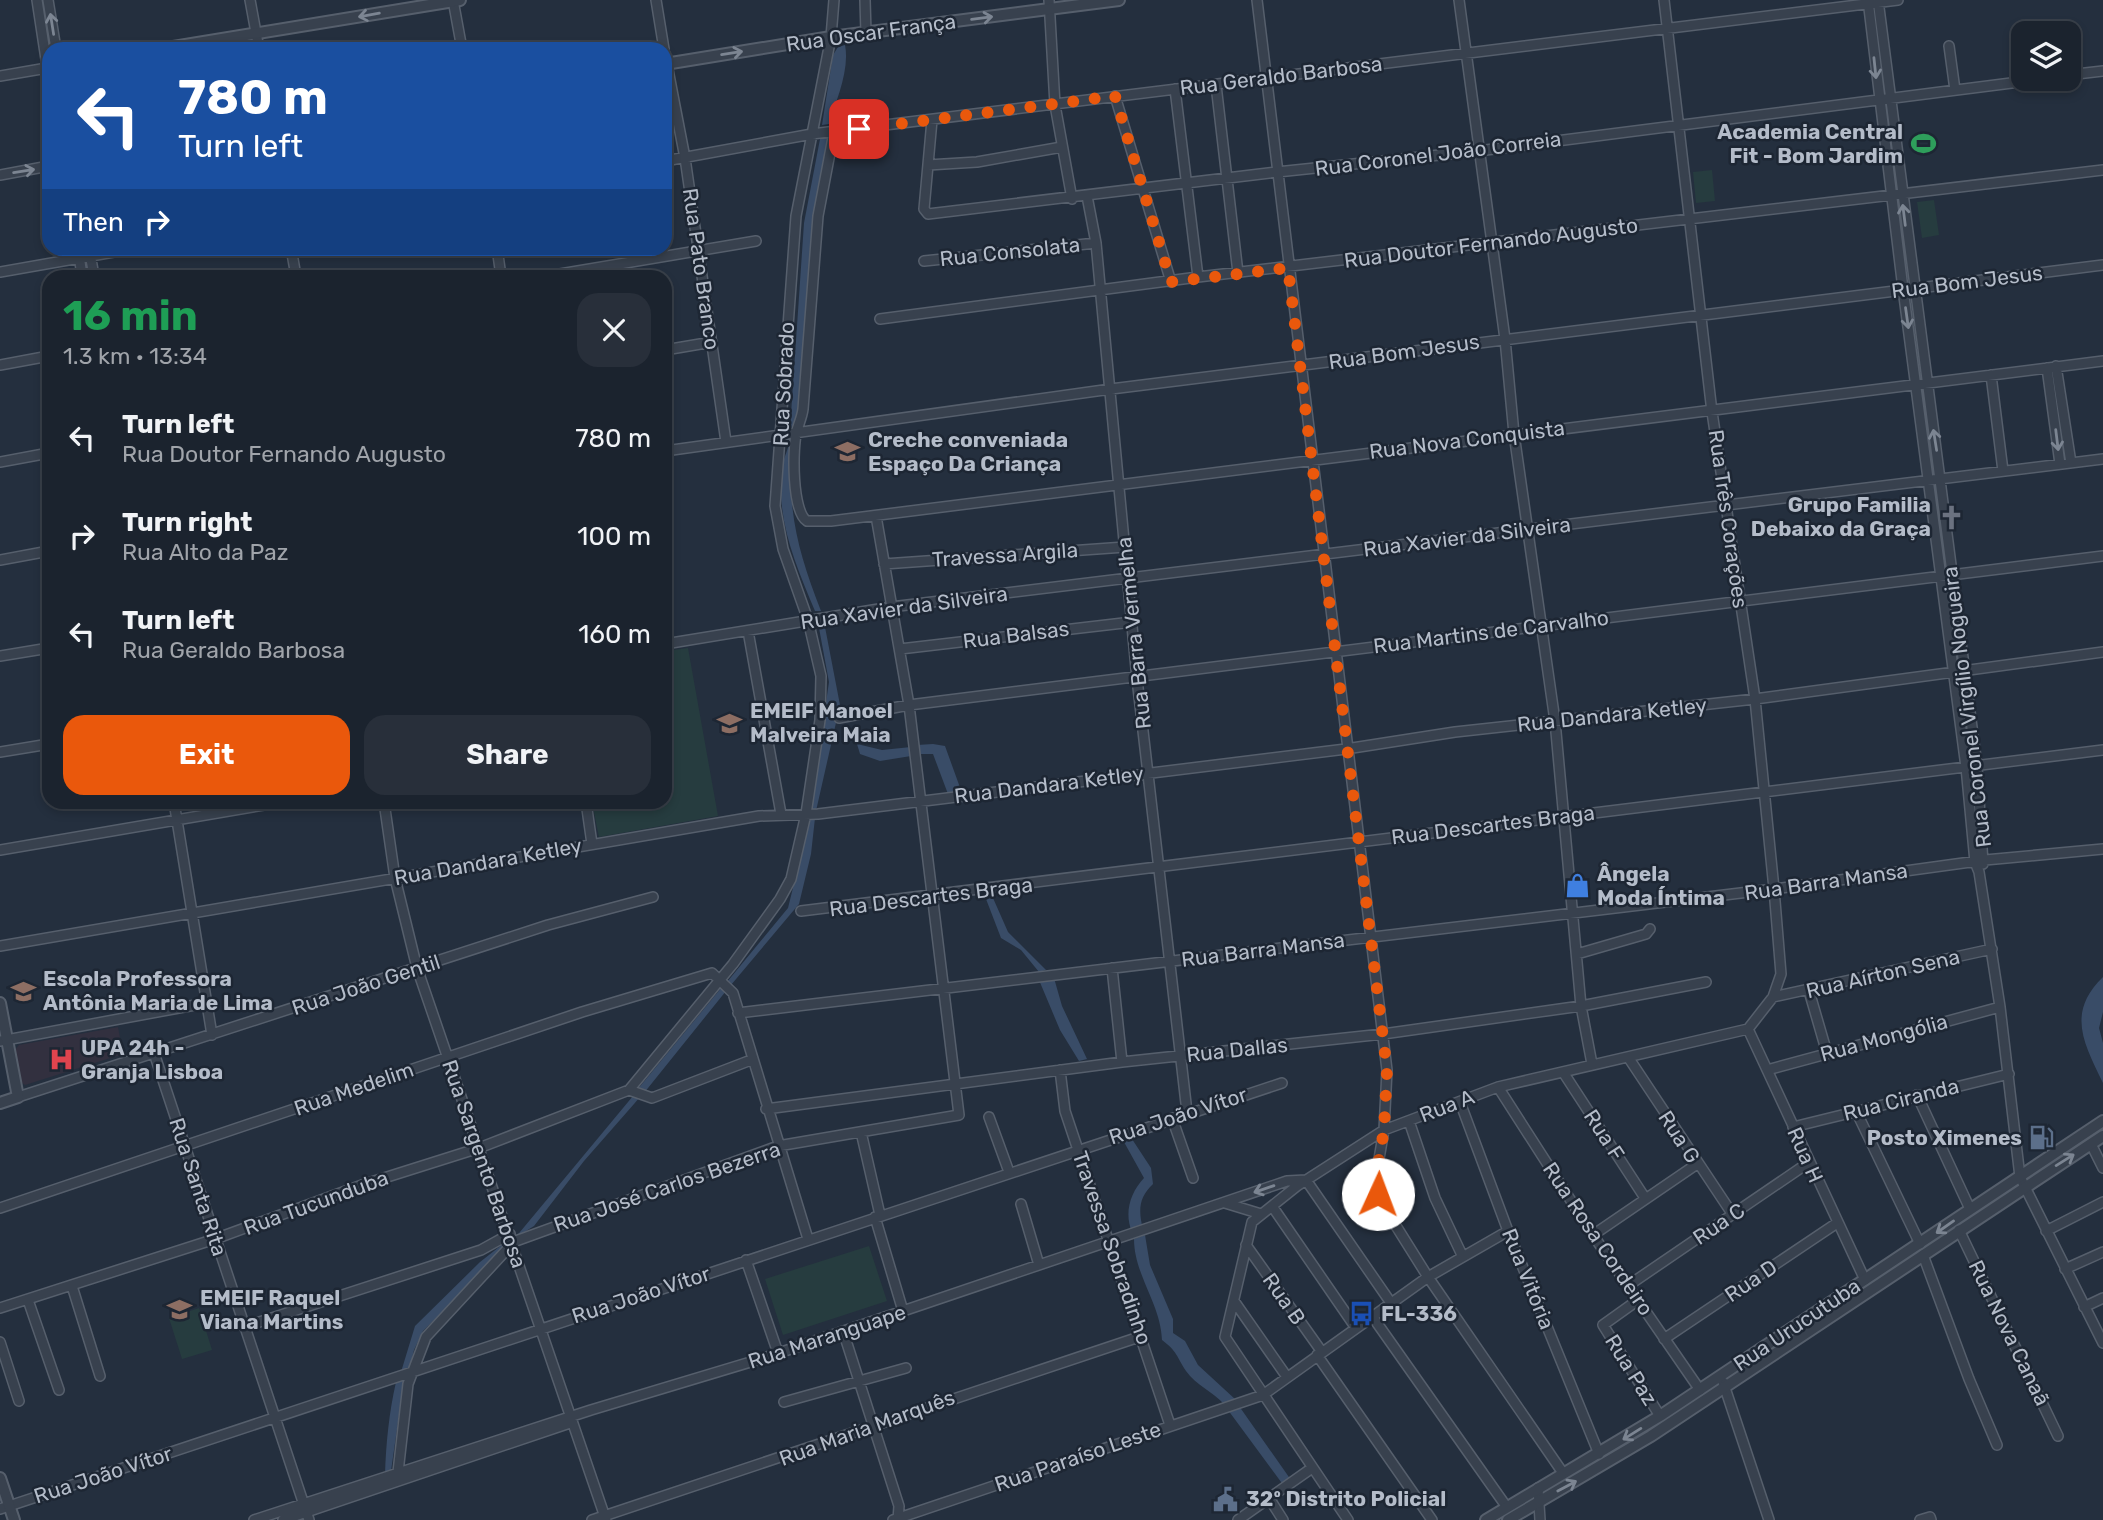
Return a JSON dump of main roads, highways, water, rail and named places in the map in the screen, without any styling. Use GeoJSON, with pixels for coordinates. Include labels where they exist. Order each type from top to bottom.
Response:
{"type":"FeatureCollection","features":[{"type":"Feature","properties":{"kind":"water"},"geometry":{"type":"Polygon","coordinates":[[[845,45],[846,65],[842,85],[829,124],[822,125],[833,55],[838,47],[845,45]]]}},
{"type":"Feature","properties":{"kind":"water"},"geometry":{"type":"Polygon","coordinates":[[[831,137],[814,216],[796,428],[790,429],[804,223],[820,139],[831,137]]]}},
{"type":"Feature","properties":{"kind":"water"},"geometry":{"type":"Polygon","coordinates":[[[790,436],[795,436],[791,482],[795,525],[805,567],[821,611],[815,611],[794,558],[785,523],[782,468],[790,436]]]}},
{"type":"Feature","properties":{"kind":"water"},"geometry":{"type":"Polygon","coordinates":[[[825,627],[840,705],[816,811],[810,812],[829,682],[819,628],[825,627]]]}},
{"type":"Feature","properties":{"kind":"water"},"geometry":{"type":"Polygon","coordinates":[[[857,744],[882,750],[911,747],[911,756],[880,761],[860,754],[857,744]]]}},
{"type":"Feature","properties":{"kind":"water"},"geometry":{"type":"Polygon","coordinates":[[[917,745],[945,746],[962,793],[948,794],[933,754],[918,754],[917,745]]]}},
{"type":"Feature","properties":{"kind":"water"},"geometry":{"type":"Polygon","coordinates":[[[815,818],[811,854],[799,904],[731,985],[727,982],[788,908],[810,819],[815,818]]]}},
{"type":"Feature","properties":{"kind":"water"},"geometry":{"type":"Polygon","coordinates":[[[993,898],[1008,932],[1046,970],[1039,972],[1021,950],[1001,938],[986,899],[993,898]]]}},
{"type":"Feature","properties":{"kind":"water"},"geometry":{"type":"Polygon","coordinates":[[[2103,977],[2103,1012],[2099,1028],[2103,1043],[2103,1083],[2085,1041],[2082,1016],[2092,990],[2103,977]]]}},
{"type":"Feature","properties":{"kind":"water"},"geometry":{"type":"Polygon","coordinates":[[[1054,978],[1062,1006],[1087,1059],[1079,1061],[1060,1030],[1039,980],[1054,978]]]}},
{"type":"Feature","properties":{"kind":"water"},"geometry":{"type":"Polygon","coordinates":[[[722,987],[726,991],[644,1093],[637,1090],[722,987]]]}},
{"type":"Feature","properties":{"kind":"water"},"geometry":{"type":"Polygon","coordinates":[[[633,1096],[639,1098],[584,1161],[534,1226],[515,1238],[633,1096]]]}},
{"type":"Feature","properties":{"kind":"water"},"geometry":{"type":"Polygon","coordinates":[[[1132,1139],[1151,1168],[1153,1184],[1141,1204],[1143,1229],[1132,1232],[1130,1204],[1135,1190],[1144,1178],[1124,1142],[1132,1139]]]}},
{"type":"Feature","properties":{"kind":"water"},"geometry":{"type":"Polygon","coordinates":[[[1145,1235],[1150,1265],[1173,1319],[1173,1333],[1185,1341],[1198,1365],[1236,1400],[1224,1404],[1190,1376],[1174,1351],[1162,1340],[1161,1327],[1135,1252],[1134,1239],[1145,1235]]]}},
{"type":"Feature","properties":{"kind":"water"},"geometry":{"type":"Polygon","coordinates":[[[508,1240],[510,1244],[423,1331],[414,1350],[409,1371],[401,1372],[415,1326],[480,1262],[508,1240]]]}},
{"type":"Feature","properties":{"kind":"water"},"geometry":{"type":"Polygon","coordinates":[[[404,1380],[391,1471],[385,1475],[388,1428],[396,1382],[404,1380]]]}},
{"type":"Feature","properties":{"kind":"water"},"geometry":{"type":"Polygon","coordinates":[[[1239,1406],[1291,1480],[1284,1486],[1228,1410],[1239,1406]]]}},
{"type":"Feature","properties":{"kind":"place","name":"Academia Central Fit - Bom Jardim"},"geometry":{"type":"Point","coordinates":[1923,144]}},
{"type":"Feature","properties":{"kind":"place","name":"Creche conveniada Espaço Da Criança"},"geometry":{"type":"Point","coordinates":[848,452]}},
{"type":"Feature","properties":{"kind":"place","name":"Grupo Familia Debaixo da Graça"},"geometry":{"type":"Point","coordinates":[1951,517]}},
{"type":"Feature","properties":{"kind":"place","name":"EMEIF Manoel Malveira Maia"},"geometry":{"type":"Point","coordinates":[730,723]}},
{"type":"Feature","properties":{"kind":"place","name":"Ângela Moda Íntima"},"geometry":{"type":"Point","coordinates":[1577,886]}},
{"type":"Feature","properties":{"kind":"place","name":"Escola Professora Antônia Maria de Lima"},"geometry":{"type":"Point","coordinates":[23,991]}},
{"type":"Feature","properties":{"kind":"place","name":"UPA 24h - Granja Lisboa"},"geometry":{"type":"Point","coordinates":[61,1060]}},
{"type":"Feature","properties":{"kind":"place","name":"Posto Ximenes"},"geometry":{"type":"Point","coordinates":[2042,1138]}},
{"type":"Feature","properties":{"kind":"place","name":"EMEIF Raquel Viana Martins"},"geometry":{"type":"Point","coordinates":[180,1310]}},
{"type":"Feature","properties":{"kind":"place","name":"FL-336"},"geometry":{"type":"Point","coordinates":[1361,1314]}},
{"type":"Feature","properties":{"kind":"place","name":"32º Distrito Policial"},"geometry":{"type":"Point","coordinates":[1226,1499]}}]}
